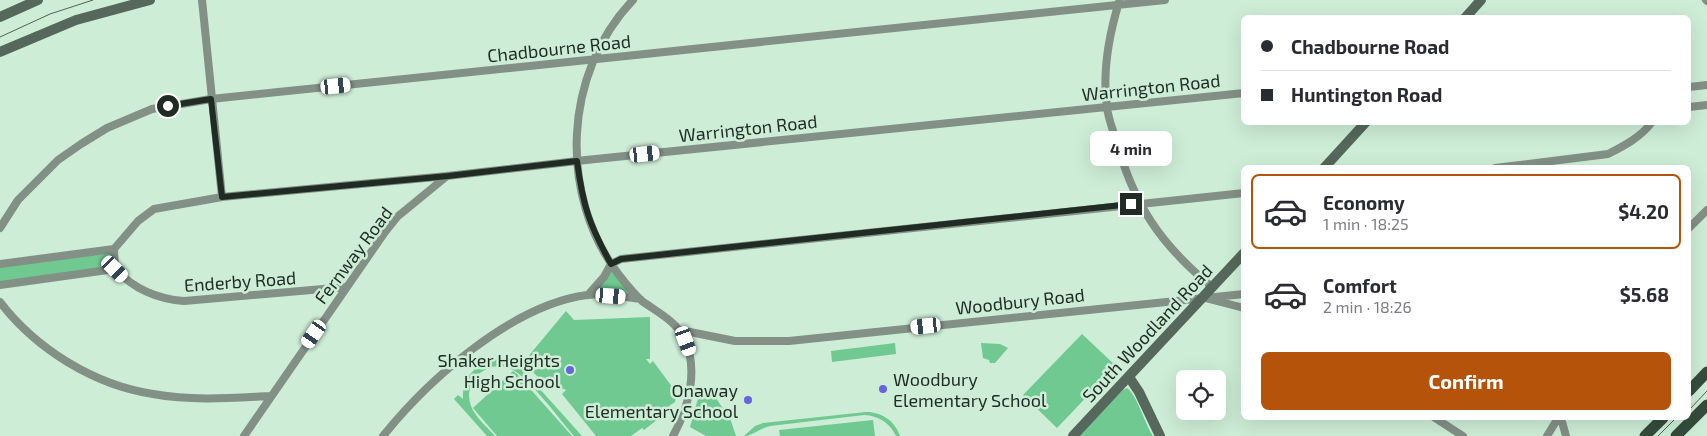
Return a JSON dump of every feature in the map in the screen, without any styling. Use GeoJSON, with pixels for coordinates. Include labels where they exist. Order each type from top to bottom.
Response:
{"type":"FeatureCollection","features":[{"type":"Feature","properties":{"kind":"main road"},"geometry":{"type":"LineString","coordinates":[[1691,389],[1707,372]]}},
{"type":"Feature","properties":{"kind":"main road"},"geometry":{"type":"LineString","coordinates":[[1676,436],[1707,405]]}},
{"type":"Feature","properties":{"kind":"main road"},"geometry":{"type":"LineString","coordinates":[[1645,436],[1661,420]]}},
{"type":"Feature","properties":{"kind":"street"},"geometry":{"type":"LineString","coordinates":[[0,17],[38,0]]}},
{"type":"Feature","properties":{"kind":"street"},"geometry":{"type":"LineString","coordinates":[[0,52],[76,20],[150,0]]}},
{"type":"Feature","properties":{"kind":"street"},"geometry":{"type":"LineString","coordinates":[[202,0],[222,197]]}},
{"type":"Feature","properties":{"kind":"street"},"geometry":{"type":"LineString","coordinates":[[633,0],[617,20],[593,60],[583,88],[576,130],[577,161],[582,196],[591,228],[611,264],[640,299],[680,330],[689,351],[691,374],[688,400],[673,436]]}},
{"type":"Feature","properties":{"kind":"street","name":"Chadbourne Road"},"geometry":{"type":"LineString","coordinates":[[0,228],[18,200],[58,160],[107,128],[152,109],[211,99],[593,60],[1119,2],[1165,0]]}},
{"type":"Feature","properties":{"kind":"street"},"geometry":{"type":"LineString","coordinates":[[1468,15],[1481,0]]}},
{"type":"Feature","properties":{"kind":"street"},"geometry":{"type":"LineString","coordinates":[[1119,2],[1111,32],[1107,59],[1107,107],[1122,163],[1138,204],[1164,240],[1188,267],[1212,287]]}},
{"type":"Feature","properties":{"kind":"street"},"geometry":{"type":"LineString","coordinates":[[1691,87],[1707,85]]}},
{"type":"Feature","properties":{"kind":"street","name":"Warrington Road"},"geometry":{"type":"LineString","coordinates":[[114,249],[138,220],[154,209],[222,197],[448,176],[577,161],[1241,93]]}},
{"type":"Feature","properties":{"kind":"street"},"geometry":{"type":"LineString","coordinates":[[1691,107],[1707,106]]}},
{"type":"Feature","properties":{"kind":"street"},"geometry":{"type":"LineString","coordinates":[[1327,165],[1363,125]]}},
{"type":"Feature","properties":{"kind":"street"},"geometry":{"type":"LineString","coordinates":[[1519,165],[1608,154],[1625,146],[1647,130],[1650,125]]}},
{"type":"Feature","properties":{"kind":"street","name":"Fernway Road"},"geometry":{"type":"LineString","coordinates":[[244,436],[346,287],[397,217],[448,176]]}},
{"type":"Feature","properties":{"kind":"street"},"geometry":{"type":"LineString","coordinates":[[588,295],[604,277],[611,264],[631,258],[1241,193]]}},
{"type":"Feature","properties":{"kind":"street"},"geometry":{"type":"LineString","coordinates":[[1691,226],[1707,210]]}},
{"type":"Feature","properties":{"kind":"street"},"geometry":{"type":"LineString","coordinates":[[1691,221],[1700,217]]}},
{"type":"Feature","properties":{"kind":"street"},"geometry":{"type":"LineString","coordinates":[[0,264],[114,249],[115,269],[0,285]]}},
{"type":"Feature","properties":{"kind":"street","name":"South Woodland Road"},"geometry":{"type":"LineString","coordinates":[[1073,436],[1241,256]]}},
{"type":"Feature","properties":{"kind":"street","name":"Enderby Road"},"geometry":{"type":"LineString","coordinates":[[115,269],[124,278],[144,291],[164,300],[184,301],[346,287]]}},
{"type":"Feature","properties":{"kind":"street","name":"Woodbury Road"},"geometry":{"type":"LineString","coordinates":[[680,330],[735,341],[789,341],[1241,294]]}},
{"type":"Feature","properties":{"kind":"street"},"geometry":{"type":"LineString","coordinates":[[383,436],[416,398],[467,353],[531,313],[566,299],[588,295],[640,299]]}},
{"type":"Feature","properties":{"kind":"street"},"geometry":{"type":"LineString","coordinates":[[1202,297],[1241,307]]}},
{"type":"Feature","properties":{"kind":"street"},"geometry":{"type":"LineString","coordinates":[[0,302],[26,332],[58,356],[91,374],[123,386],[152,394],[192,398],[270,396]]}},
{"type":"Feature","properties":{"kind":"street"},"geometry":{"type":"LineString","coordinates":[[1129,377],[1139,392],[1160,436]]}},
{"type":"Feature","properties":{"kind":"street"},"geometry":{"type":"LineString","coordinates":[[1438,420],[1463,436]]}},
{"type":"Feature","properties":{"kind":"street"},"geometry":{"type":"LineString","coordinates":[[1547,436],[1559,420]]}},
{"type":"Feature","properties":{"kind":"street"},"geometry":{"type":"LineString","coordinates":[[1561,420],[1566,436]]}},
{"type":"Feature","properties":{"kind":"green space"},"geometry":{"type":"Polygon","coordinates":[[[114,249],[115,269],[0,285],[0,264],[114,249]]]}},
{"type":"Feature","properties":{"kind":"green space"},"geometry":{"type":"Polygon","coordinates":[[[611,264],[640,299],[588,295],[611,264]]]}},
{"type":"Feature","properties":{"kind":"green space"},"geometry":{"type":"Polygon","coordinates":[[[566,311],[574,320],[650,317],[650,359],[646,359],[650,364],[653,361],[673,388],[671,390],[676,397],[675,402],[669,406],[671,409],[644,430],[642,428],[631,436],[596,436],[562,394],[566,390],[540,379],[526,365],[526,359],[566,311]]]}},
{"type":"Feature","properties":{"kind":"green space"},"geometry":{"type":"Polygon","coordinates":[[[1082,334],[1116,366],[1057,428],[1023,395],[1082,334]]]}},
{"type":"Feature","properties":{"kind":"green space"},"geometry":{"type":"Polygon","coordinates":[[[895,343],[896,354],[832,362],[831,351],[895,343]]]}},
{"type":"Feature","properties":{"kind":"green space"},"geometry":{"type":"Polygon","coordinates":[[[981,343],[1000,344],[1008,348],[995,363],[990,363],[989,360],[983,358],[981,343]]]}},
{"type":"Feature","properties":{"kind":"green space"},"geometry":{"type":"Polygon","coordinates":[[[500,360],[521,368],[582,436],[574,436],[544,399],[518,373],[502,366],[493,367],[479,374],[473,381],[470,389],[469,397],[473,410],[495,436],[487,436],[454,399],[458,395],[463,399],[463,391],[468,377],[478,367],[484,363],[500,360]]]}},
{"type":"Feature","properties":{"kind":"green space"},"geometry":{"type":"Polygon","coordinates":[[[513,371],[572,436],[497,436],[473,408],[513,371]]]}},
{"type":"Feature","properties":{"kind":"green space"},"geometry":{"type":"Polygon","coordinates":[[[1127,388],[1134,397],[1153,436],[1079,436],[1123,390],[1127,388]]]}},
{"type":"Feature","properties":{"kind":"green space"},"geometry":{"type":"Polygon","coordinates":[[[699,395],[716,398],[731,421],[736,436],[706,436],[690,427],[699,395]]]}},
{"type":"Feature","properties":{"kind":"green space"},"geometry":{"type":"Polygon","coordinates":[[[872,412],[887,418],[895,426],[900,436],[896,436],[883,421],[864,415],[770,426],[744,436],[755,426],[763,423],[872,412]]]}},
{"type":"Feature","properties":{"kind":"green space"},"geometry":{"type":"Polygon","coordinates":[[[873,420],[875,436],[780,436],[779,430],[873,420]]]}},
{"type":"Feature","properties":{"kind":"tram line"},"geometry":{"type":"LineString","coordinates":[[0,37],[50,14],[93,0]]}},
{"type":"Feature","properties":{"kind":"tram line"},"geometry":{"type":"LineString","coordinates":[[1691,408],[1707,391]]}},
{"type":"Feature","properties":{"kind":"tram line"},"geometry":{"type":"LineString","coordinates":[[1658,436],[1674,420]]}},
{"type":"Feature","properties":{"kind":"place","name":"Shaker Heights High School"},"geometry":{"type":"Point","coordinates":[570,370]}},
{"type":"Feature","properties":{"kind":"place","name":"Woodbury Elementary School"},"geometry":{"type":"Point","coordinates":[883,389]}},
{"type":"Feature","properties":{"kind":"place","name":"Onaway Elementary School"},"geometry":{"type":"Point","coordinates":[748,400]}},
{"type":"Feature","properties":{"kind":"route"},"geometry":{"type":"LineString","coordinates":[[168,106],[211,99],[222,197],[448,176],[577,161],[582,196],[591,228],[611,264],[621,259],[1131,204]]}}]}
